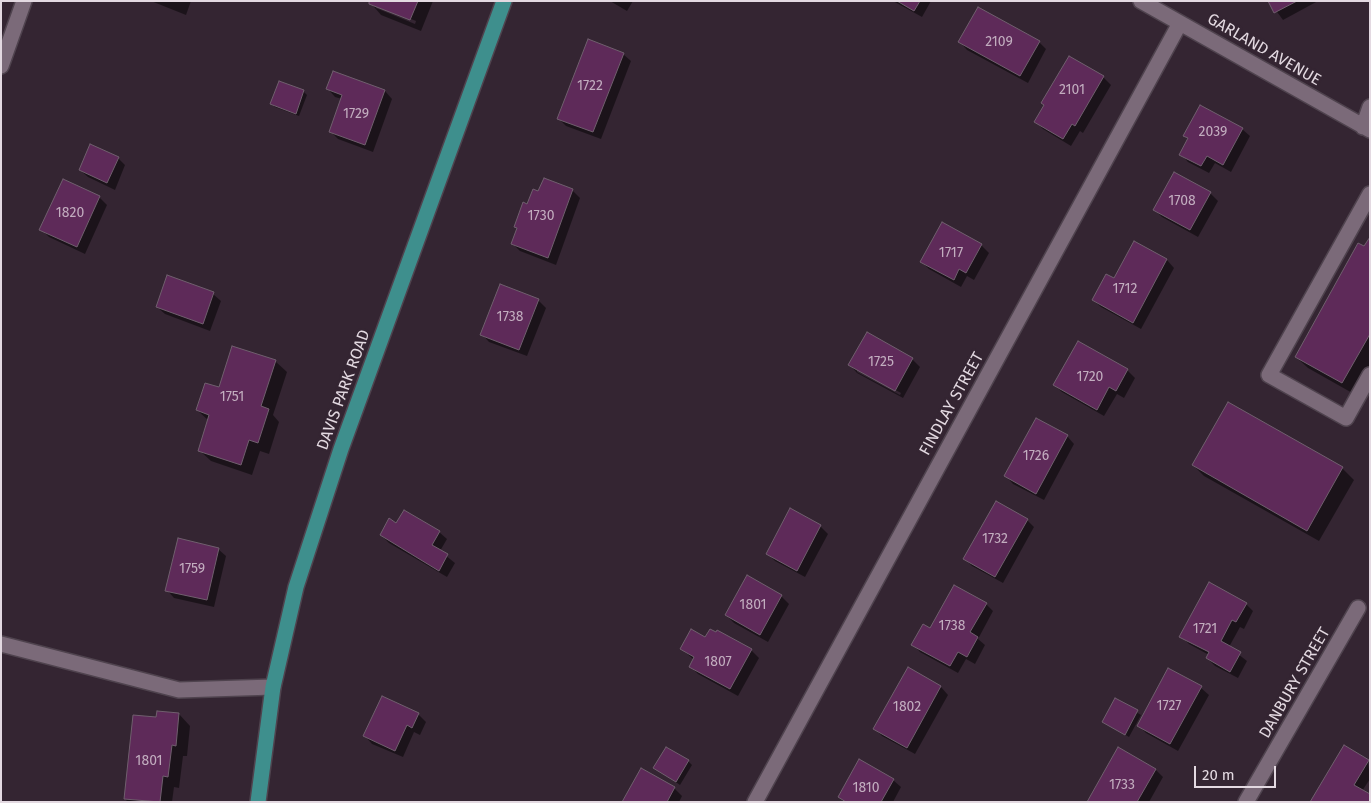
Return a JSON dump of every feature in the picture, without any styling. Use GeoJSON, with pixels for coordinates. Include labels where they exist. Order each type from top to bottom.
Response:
{"type":"FeatureCollection","features":[{"type":"Feature","properties":{"kind":"main road","name":"DAVIS PARK ROAD"},"geometry":{"type":"LineString","coordinates":[[258,802],[274,687],[296,587],[330,481],[504,1]]}},
{"type":"Feature","properties":{"kind":"street"},"geometry":{"type":"LineString","coordinates":[[1,66],[24,1]]}},
{"type":"Feature","properties":{"kind":"street","name":"GARLAND AVENUE"},"geometry":{"type":"LineString","coordinates":[[1141,1],[1366,128]]}},
{"type":"Feature","properties":{"kind":"street","name":"FINDLAY STREET"},"geometry":{"type":"LineString","coordinates":[[755,802],[1180,23]]}},
{"type":"Feature","properties":{"kind":"street"},"geometry":{"type":"LineString","coordinates":[[1366,128],[1370,107]]}},
{"type":"Feature","properties":{"kind":"street"},"geometry":{"type":"LineString","coordinates":[[1370,194],[1269,375],[1346,418],[1370,374]]}},
{"type":"Feature","properties":{"kind":"street","name":"DANBURY STREET"},"geometry":{"type":"LineString","coordinates":[[1246,802],[1358,608]]}},
{"type":"Feature","properties":{"kind":"street"},"geometry":{"type":"LineString","coordinates":[[1,644],[179,690],[274,687]]}},
{"type":"Feature","properties":{"kind":"building"},"geometry":{"type":"Polygon","coordinates":[[[369,1],[418,1],[410,20],[369,4],[369,1]]]}},
{"type":"Feature","properties":{"kind":"building"},"geometry":{"type":"Polygon","coordinates":[[[897,1],[920,1],[914,11],[897,1]]]}},
{"type":"Feature","properties":{"kind":"building"},"geometry":{"type":"Polygon","coordinates":[[[1268,1],[1297,1],[1274,13],[1268,1]]]}},
{"type":"Feature","properties":{"kind":"building"},"geometry":{"type":"Polygon","coordinates":[[[978,7],[1040,41],[1020,76],[958,42],[978,7]]]}},
{"type":"Feature","properties":{"kind":"building"},"geometry":{"type":"Polygon","coordinates":[[[588,39],[624,53],[593,132],[557,119],[588,39]]]}},
{"type":"Feature","properties":{"kind":"building"},"geometry":{"type":"Polygon","coordinates":[[[1069,56],[1104,76],[1075,126],[1072,124],[1063,139],[1034,122],[1044,105],[1041,103],[1069,56]]]}},
{"type":"Feature","properties":{"kind":"building"},"geometry":{"type":"Polygon","coordinates":[[[333,71],[385,90],[365,145],[329,132],[342,95],[326,89],[333,71]]]}},
{"type":"Feature","properties":{"kind":"building"},"geometry":{"type":"Polygon","coordinates":[[[279,81],[304,90],[296,114],[270,104],[279,81]]]}},
{"type":"Feature","properties":{"kind":"building"},"geometry":{"type":"Polygon","coordinates":[[[1200,105],[1243,128],[1223,165],[1207,156],[1201,166],[1179,155],[1188,138],[1183,136],[1200,105]]]}},
{"type":"Feature","properties":{"kind":"building"},"geometry":{"type":"Polygon","coordinates":[[[90,144],[119,157],[107,183],[79,170],[90,144]]]}},
{"type":"Feature","properties":{"kind":"building"},"geometry":{"type":"Polygon","coordinates":[[[1174,172],[1211,192],[1190,230],[1153,210],[1174,172]]]}},
{"type":"Feature","properties":{"kind":"building"},"geometry":{"type":"Polygon","coordinates":[[[544,178],[573,189],[548,258],[511,244],[517,228],[514,227],[523,202],[527,204],[533,189],[538,191],[544,178]]]}},
{"type":"Feature","properties":{"kind":"building"},"geometry":{"type":"Polygon","coordinates":[[[63,179],[100,196],[77,247],[39,230],[63,179]]]}},
{"type":"Feature","properties":{"kind":"building"},"geometry":{"type":"Polygon","coordinates":[[[942,222],[982,244],[966,273],[959,269],[954,280],[920,262],[942,222]]]}},
{"type":"Feature","properties":{"kind":"building"},"geometry":{"type":"Polygon","coordinates":[[[1370,237],[1370,334],[1342,383],[1295,357],[1358,243],[1364,246],[1370,237]]]}},
{"type":"Feature","properties":{"kind":"building"},"geometry":{"type":"Polygon","coordinates":[[[1134,241],[1167,259],[1133,323],[1092,300],[1106,274],[1114,278],[1134,241]]]}},
{"type":"Feature","properties":{"kind":"building"},"geometry":{"type":"Polygon","coordinates":[[[167,275],[214,292],[203,324],[156,307],[167,275]]]}},
{"type":"Feature","properties":{"kind":"building"},"geometry":{"type":"Polygon","coordinates":[[[500,284],[539,299],[519,350],[480,335],[500,284]]]}},
{"type":"Feature","properties":{"kind":"building"},"geometry":{"type":"Polygon","coordinates":[[[867,332],[913,358],[895,391],[848,365],[867,332]]]}},
{"type":"Feature","properties":{"kind":"building"},"geometry":{"type":"Polygon","coordinates":[[[1078,341],[1128,369],[1116,391],[1109,387],[1097,410],[1053,385],[1078,341]]]}},
{"type":"Feature","properties":{"kind":"building"},"geometry":{"type":"Polygon","coordinates":[[[232,346],[276,360],[261,406],[269,409],[258,443],[249,440],[241,465],[198,451],[209,415],[196,410],[205,383],[219,387],[232,346]]]}},
{"type":"Feature","properties":{"kind":"building"},"geometry":{"type":"Polygon","coordinates":[[[1228,402],[1343,467],[1307,531],[1192,465],[1228,402]]]}},
{"type":"Feature","properties":{"kind":"building"},"geometry":{"type":"Polygon","coordinates":[[[1036,418],[1068,435],[1036,494],[1004,476],[1036,418]]]}},
{"type":"Feature","properties":{"kind":"building"},"geometry":{"type":"Polygon","coordinates":[[[996,501],[1028,519],[995,577],[963,559],[996,501]]]}},
{"type":"Feature","properties":{"kind":"building"},"geometry":{"type":"Polygon","coordinates":[[[790,508],[821,525],[797,571],[766,554],[790,508]]]}},
{"type":"Feature","properties":{"kind":"building"},"geometry":{"type":"Polygon","coordinates":[[[404,510],[440,531],[432,545],[448,554],[439,571],[380,535],[389,518],[396,523],[404,510]]]}},
{"type":"Feature","properties":{"kind":"building"},"geometry":{"type":"Polygon","coordinates":[[[178,538],[219,548],[207,600],[165,591],[178,538]]]}},
{"type":"Feature","properties":{"kind":"building"},"geometry":{"type":"Polygon","coordinates":[[[747,575],[782,595],[760,635],[725,615],[747,575]]]}},
{"type":"Feature","properties":{"kind":"building"},"geometry":{"type":"Polygon","coordinates":[[[1209,582],[1247,603],[1236,622],[1232,620],[1221,641],[1241,652],[1230,672],[1206,658],[1209,652],[1179,637],[1209,582]]]}},
{"type":"Feature","properties":{"kind":"building"},"geometry":{"type":"Polygon","coordinates":[[[954,585],[987,603],[970,632],[978,637],[967,657],[958,652],[950,666],[911,645],[923,624],[930,628],[954,585]]]}},
{"type":"Feature","properties":{"kind":"building"},"geometry":{"type":"Polygon","coordinates":[[[691,629],[705,637],[710,629],[716,632],[717,630],[752,649],[730,689],[689,667],[694,657],[680,649],[691,629]]]}},
{"type":"Feature","properties":{"kind":"building"},"geometry":{"type":"Polygon","coordinates":[[[908,667],[941,686],[907,748],[873,729],[908,667]]]}},
{"type":"Feature","properties":{"kind":"building"},"geometry":{"type":"Polygon","coordinates":[[[1168,668],[1202,686],[1170,744],[1137,726],[1168,668]]]}},
{"type":"Feature","properties":{"kind":"building"},"geometry":{"type":"Polygon","coordinates":[[[382,696],[419,713],[412,728],[407,725],[395,751],[363,736],[382,696]]]}},
{"type":"Feature","properties":{"kind":"building"},"geometry":{"type":"Polygon","coordinates":[[[1115,698],[1138,710],[1125,735],[1102,722],[1115,698]]]}},
{"type":"Feature","properties":{"kind":"building"},"geometry":{"type":"Polygon","coordinates":[[[157,711],[179,713],[176,746],[172,745],[168,777],[163,776],[160,802],[124,799],[133,715],[156,717],[157,711]]]}},
{"type":"Feature","properties":{"kind":"building"},"geometry":{"type":"Polygon","coordinates":[[[1344,745],[1369,760],[1354,785],[1370,794],[1370,802],[1310,802],[1344,745]]]}},
{"type":"Feature","properties":{"kind":"building"},"geometry":{"type":"Polygon","coordinates":[[[666,747],[689,760],[676,782],[653,768],[666,747]]]}},
{"type":"Feature","properties":{"kind":"building"},"geometry":{"type":"Polygon","coordinates":[[[1118,747],[1156,769],[1137,802],[1087,802],[1118,747]]]}},
{"type":"Feature","properties":{"kind":"building"},"geometry":{"type":"Polygon","coordinates":[[[859,759],[894,779],[881,802],[846,802],[838,797],[859,759]]]}},
{"type":"Feature","properties":{"kind":"building"},"geometry":{"type":"Polygon","coordinates":[[[641,768],[675,787],[667,802],[622,802],[641,768]]]}}]}
